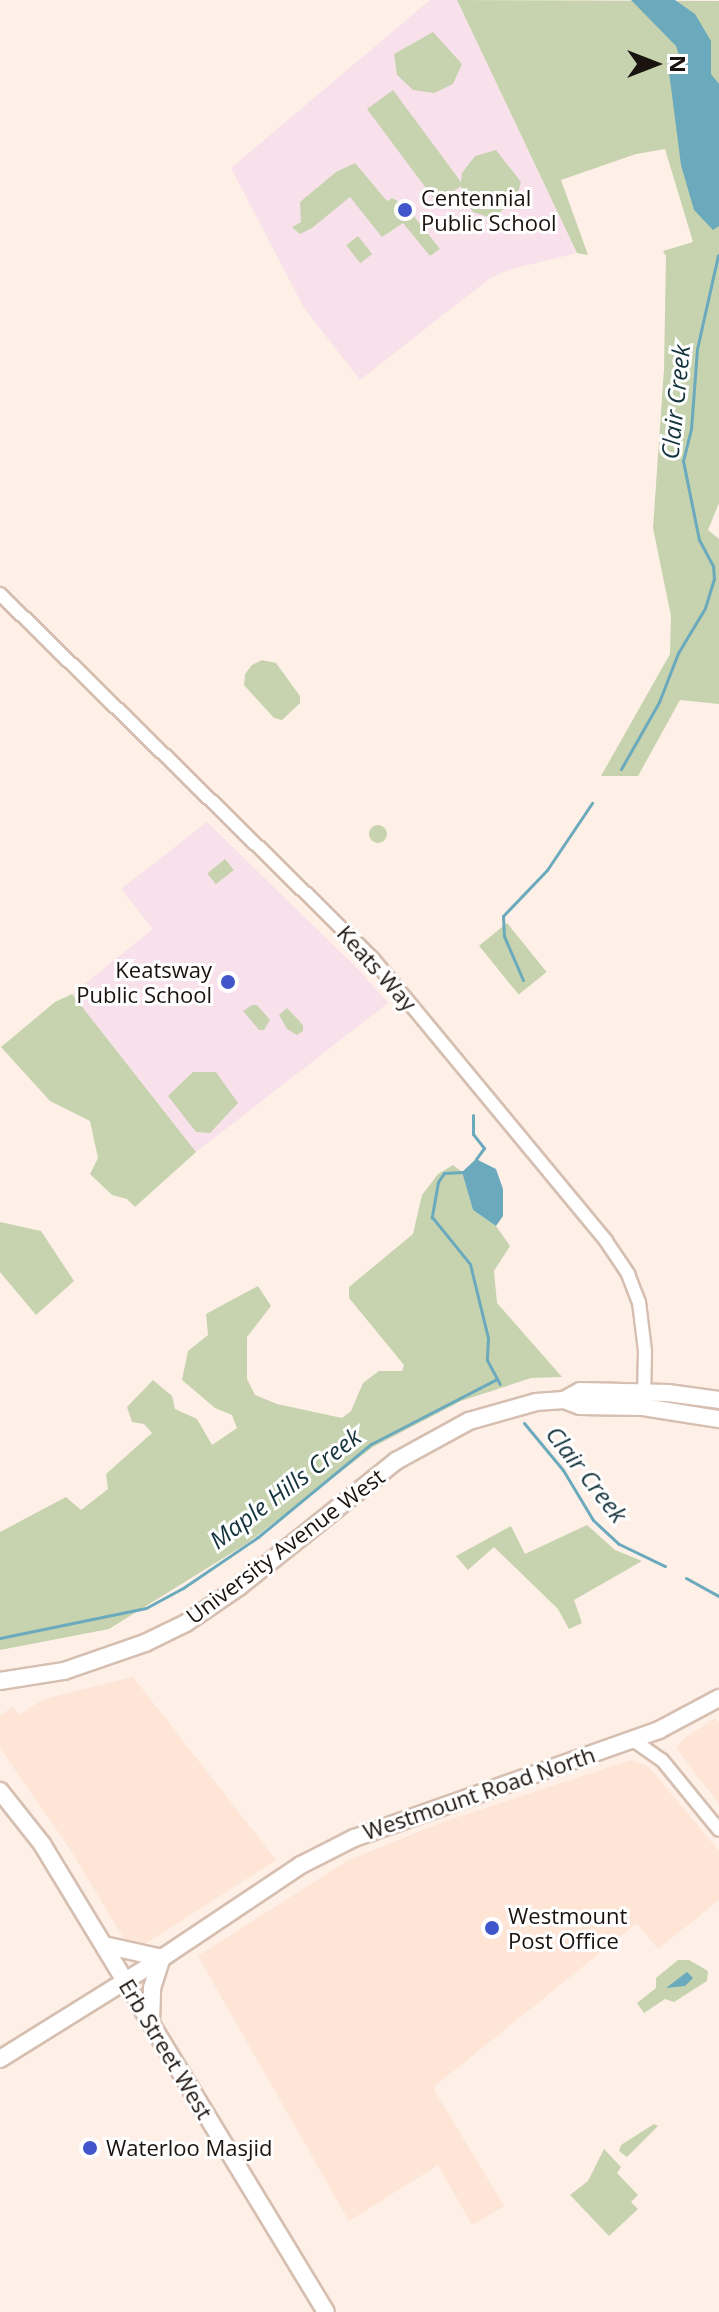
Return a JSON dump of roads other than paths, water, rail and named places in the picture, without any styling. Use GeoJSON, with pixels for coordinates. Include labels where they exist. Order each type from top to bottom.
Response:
{"type":"FeatureCollection","features":[{"type":"Feature","properties":{"kind":"main road","name":"University Avenue West"},"geometry":{"type":"LineString","coordinates":[[0,1681],[64,1671],[145,1643],[186,1623],[240,1586],[386,1469],[438,1436],[504,1410],[564,1400],[580,1406],[644,1400],[719,1400]]}},
{"type":"Feature","properties":{"kind":"main road","name":"University Avenue West"},"geometry":{"type":"LineString","coordinates":[[644,1400],[719,1419]]}},
{"type":"Feature","properties":{"kind":"main road","name":"Westmount Road North"},"geometry":{"type":"LineString","coordinates":[[0,2059],[162,1958],[301,1865],[354,1838],[633,1740],[693,1714],[719,1698]]}},
{"type":"Feature","properties":{"kind":"main road","name":"Erb Street West"},"geometry":{"type":"LineString","coordinates":[[0,1791],[42,1844],[326,2312]]}},
{"type":"Feature","properties":{"kind":"main road"},"geometry":{"type":"LineString","coordinates":[[104,1945],[162,1958],[152,1988],[151,2024]]}},
{"type":"Feature","properties":{"kind":"street","name":"Keats Way"},"geometry":{"type":"LineString","coordinates":[[0,594],[373,959],[606,1241],[628,1274],[639,1302],[645,1351],[644,1400]]}},
{"type":"Feature","properties":{"kind":"street"},"geometry":{"type":"LineString","coordinates":[[633,1740],[662,1760],[719,1830]]}},
{"type":"Feature","properties":{"kind":"water"},"geometry":{"type":"Polygon","coordinates":[[[631,0],[675,0],[695,14],[711,41],[711,74],[719,84],[719,226],[713,230],[694,210],[681,165],[669,72],[680,58],[676,46],[631,0]]]}},
{"type":"Feature","properties":{"kind":"water"},"geometry":{"type":"Polygon","coordinates":[[[476,1159],[496,1169],[503,1189],[503,1216],[496,1226],[473,1210],[462,1172],[476,1159]]]}},
{"type":"Feature","properties":{"kind":"water"},"geometry":{"type":"Polygon","coordinates":[[[687,1972],[693,1978],[685,1986],[666,1988],[687,1972]]]}},
{"type":"Feature","properties":{"kind":"waterway","name":"Clair Creek"},"geometry":{"type":"LineString","coordinates":[[621,769],[659,702],[678,653],[705,608],[714,579],[713,566],[699,540],[683,461],[691,429],[697,349],[718,255]]}},
{"type":"Feature","properties":{"kind":"waterway","name":"Clair Creek"},"geometry":{"type":"LineString","coordinates":[[523,980],[504,936],[503,916],[547,870],[592,803]]}},
{"type":"Feature","properties":{"kind":"waterway","name":"Clair Creek"},"geometry":{"type":"LineString","coordinates":[[473,1115],[473,1134],[484,1148],[476,1159]]}},
{"type":"Feature","properties":{"kind":"waterway","name":"Clair Creek"},"geometry":{"type":"LineString","coordinates":[[462,1172],[444,1173],[438,1182],[432,1217],[470,1264],[488,1338],[487,1360],[500,1384]]}},
{"type":"Feature","properties":{"kind":"waterway","name":"Maple Hills Creek"},"geometry":{"type":"LineString","coordinates":[[0,1638],[146,1608],[183,1588],[258,1537],[371,1444],[497,1379]]}},
{"type":"Feature","properties":{"kind":"waterway","name":"Clair Creek"},"geometry":{"type":"LineString","coordinates":[[524,1423],[563,1470],[593,1520],[619,1544],[665,1566]]}},
{"type":"Feature","properties":{"kind":"waterway","name":"Clair Creek"},"geometry":{"type":"LineString","coordinates":[[686,1578],[719,1596]]}},
{"type":"Feature","properties":{"kind":"place","name":"Centennial Public School"},"geometry":{"type":"Point","coordinates":[405,210]}},
{"type":"Feature","properties":{"kind":"place","name":"Keatsway Public School"},"geometry":{"type":"Point","coordinates":[228,982]}},
{"type":"Feature","properties":{"kind":"place","name":"Westmount Post Office"},"geometry":{"type":"Point","coordinates":[492,1928]}},
{"type":"Feature","properties":{"kind":"place","name":"Waterloo Masjid"},"geometry":{"type":"Point","coordinates":[90,2148]}}]}
